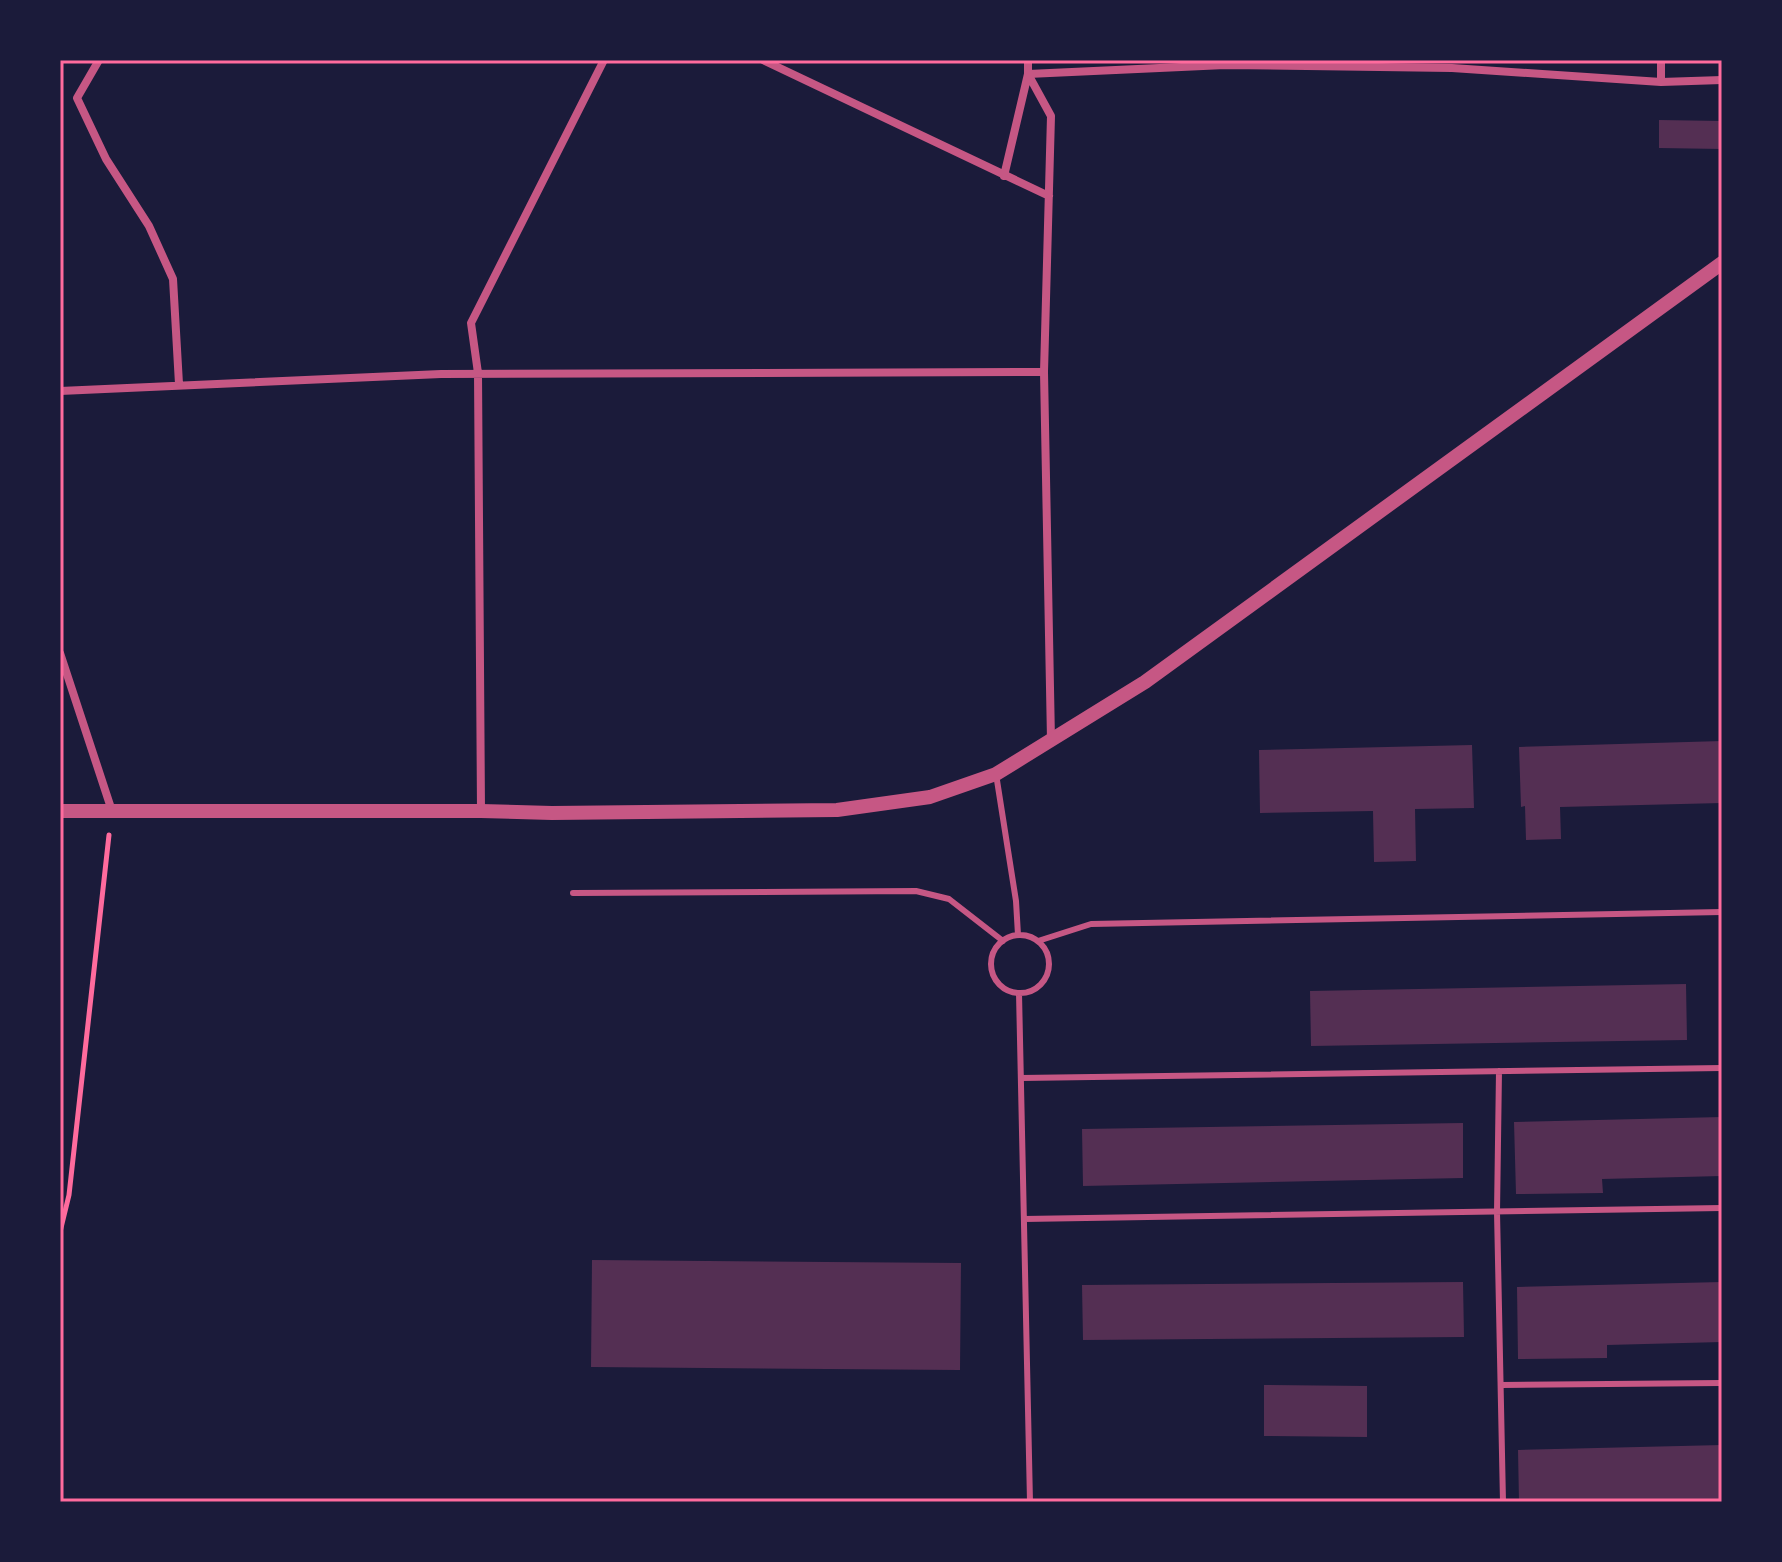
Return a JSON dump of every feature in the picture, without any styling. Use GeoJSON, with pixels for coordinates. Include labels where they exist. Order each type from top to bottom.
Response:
{"type":"FeatureCollection","features":[{"type":"Feature","properties":{"kind":"street"},"geometry":{"type":"LineString","coordinates":[[99,60],[77,98],[106,159],[149,226],[173,279],[179,384]]}},
{"type":"Feature","properties":{"kind":"street"},"geometry":{"type":"LineString","coordinates":[[481,811],[478,373],[471,323],[604,60]]}},
{"type":"Feature","properties":{"kind":"street"},"geometry":{"type":"LineString","coordinates":[[763,60],[1049,196]]}},
{"type":"Feature","properties":{"kind":"street"},"geometry":{"type":"LineString","coordinates":[[1004,176],[1028,74],[1028,60]]}},
{"type":"Feature","properties":{"kind":"street"},"geometry":{"type":"LineString","coordinates":[[1661,60],[1661,82]]}},
{"type":"Feature","properties":{"kind":"street"},"geometry":{"type":"LineString","coordinates":[[1028,74],[1225,62],[1452,64],[1661,82],[1722,80]]}},
{"type":"Feature","properties":{"kind":"street"},"geometry":{"type":"LineString","coordinates":[[1028,74],[1051,116],[1044,372],[1051,741]]}},
{"type":"Feature","properties":{"kind":"street"},"geometry":{"type":"LineString","coordinates":[[60,811],[552,813],[837,810],[930,797],[996,774],[1145,682],[1722,263]]}},
{"type":"Feature","properties":{"kind":"street"},"geometry":{"type":"LineString","coordinates":[[60,391],[478,373],[1044,372]]}},
{"type":"Feature","properties":{"kind":"street"},"geometry":{"type":"LineString","coordinates":[[60,653],[112,811]]}},
{"type":"Feature","properties":{"kind":"lane"},"geometry":{"type":"LineString","coordinates":[[996,774],[1016,901],[1018,935]]}},
{"type":"Feature","properties":{"kind":"lane"},"geometry":{"type":"LineString","coordinates":[[573,893],[916,891],[949,899],[1003,941]]}},
{"type":"Feature","properties":{"kind":"lane"},"geometry":{"type":"LineString","coordinates":[[1038,941],[1048,958],[1045,978],[1039,986],[1019,993],[1007,990],[992,970],[992,958],[1003,941],[1018,935],[1038,941],[1091,924],[1722,912]]}},
{"type":"Feature","properties":{"kind":"lane"},"geometry":{"type":"LineString","coordinates":[[1019,993],[1030,1502]]}},
{"type":"Feature","properties":{"kind":"lane"},"geometry":{"type":"LineString","coordinates":[[1021,1078],[1722,1068]]}},
{"type":"Feature","properties":{"kind":"lane"},"geometry":{"type":"LineString","coordinates":[[1499,1071],[1497,1212],[1503,1502]]}},
{"type":"Feature","properties":{"kind":"lane"},"geometry":{"type":"LineString","coordinates":[[1024,1219],[1722,1208]]}},
{"type":"Feature","properties":{"kind":"lane"},"geometry":{"type":"LineString","coordinates":[[1501,1385],[1722,1383]]}},
{"type":"Feature","properties":{"kind":"path"},"geometry":{"type":"LineString","coordinates":[[60,1232],[69,1195],[112,811]]}},
{"type":"Feature","properties":{"kind":"building"},"geometry":{"type":"Polygon","coordinates":[[[1659,120],[1722,121],[1722,149],[1659,148],[1659,120]]]}},
{"type":"Feature","properties":{"kind":"building"},"geometry":{"type":"Polygon","coordinates":[[[1722,741],[1722,803],[1560,807],[1561,839],[1526,840],[1525,806],[1521,807],[1519,747],[1722,741]]]}},
{"type":"Feature","properties":{"kind":"building"},"geometry":{"type":"Polygon","coordinates":[[[1472,745],[1474,808],[1415,809],[1416,861],[1374,862],[1373,811],[1260,813],[1259,750],[1472,745]]]}},
{"type":"Feature","properties":{"kind":"building"},"geometry":{"type":"Polygon","coordinates":[[[1686,984],[1687,1040],[1311,1046],[1310,991],[1686,984]]]}},
{"type":"Feature","properties":{"kind":"building"},"geometry":{"type":"Polygon","coordinates":[[[1722,1117],[1722,1176],[1602,1179],[1603,1193],[1516,1194],[1514,1122],[1722,1117]]]}},
{"type":"Feature","properties":{"kind":"building"},"geometry":{"type":"Polygon","coordinates":[[[1463,1123],[1463,1178],[1083,1186],[1082,1129],[1463,1123]]]}},
{"type":"Feature","properties":{"kind":"building"},"geometry":{"type":"Polygon","coordinates":[[[592,1260],[961,1263],[960,1370],[591,1367],[592,1260]]]}},
{"type":"Feature","properties":{"kind":"building"},"geometry":{"type":"Polygon","coordinates":[[[1463,1282],[1464,1337],[1083,1340],[1082,1285],[1463,1282]]]}},
{"type":"Feature","properties":{"kind":"building"},"geometry":{"type":"Polygon","coordinates":[[[1722,1282],[1722,1342],[1607,1345],[1607,1358],[1518,1359],[1517,1287],[1722,1282]]]}},
{"type":"Feature","properties":{"kind":"building"},"geometry":{"type":"Polygon","coordinates":[[[1264,1385],[1367,1386],[1367,1437],[1264,1436],[1264,1385]]]}},
{"type":"Feature","properties":{"kind":"building"},"geometry":{"type":"Polygon","coordinates":[[[1722,1445],[1722,1502],[1519,1502],[1518,1450],[1722,1445]]]}}]}
